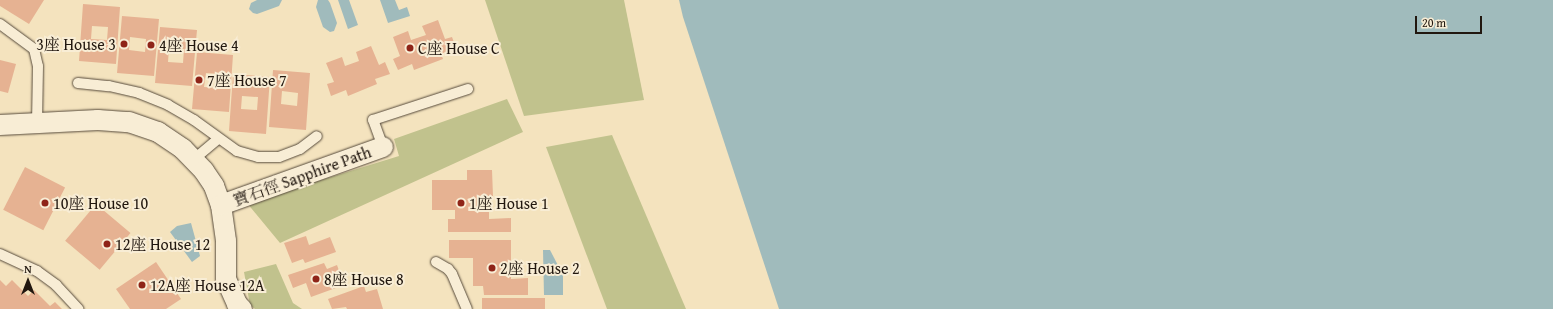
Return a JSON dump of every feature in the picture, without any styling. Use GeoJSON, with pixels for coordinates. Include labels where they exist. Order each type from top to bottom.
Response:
{"type":"FeatureCollection","features":[{"type":"Feature","properties":{"kind":"street"},"geometry":{"type":"LineString","coordinates":[[0,125],[98,120],[129,122],[158,132],[183,149],[194,160],[214,186],[221,204],[226,241],[226,279],[237,304],[242,309]]}},
{"type":"Feature","properties":{"kind":"street","name":"寶石徑 Sapphire Path"},"geometry":{"type":"LineString","coordinates":[[221,204],[383,147]]}},
{"type":"Feature","properties":{"kind":"lane"},"geometry":{"type":"LineString","coordinates":[[0,24],[34,49],[38,66],[37,123]]}},
{"type":"Feature","properties":{"kind":"lane"},"geometry":{"type":"LineString","coordinates":[[78,83],[109,86],[146,96],[168,105],[194,120],[218,139],[237,151],[258,158],[279,157],[300,149],[317,136]]}},
{"type":"Feature","properties":{"kind":"lane"},"geometry":{"type":"LineString","coordinates":[[383,147],[373,120],[468,89]]}},
{"type":"Feature","properties":{"kind":"lane"},"geometry":{"type":"LineString","coordinates":[[194,160],[218,139]]}},
{"type":"Feature","properties":{"kind":"lane"},"geometry":{"type":"LineString","coordinates":[[0,254],[37,271],[56,285],[78,309]]}},
{"type":"Feature","properties":{"kind":"lane"},"geometry":{"type":"LineString","coordinates":[[436,262],[448,269],[452,274],[466,309]]}},
{"type":"Feature","properties":{"kind":"green space"},"geometry":{"type":"Polygon","coordinates":[[[485,0],[624,0],[644,100],[524,116],[485,0]]]}},
{"type":"Feature","properties":{"kind":"green space"},"geometry":{"type":"Polygon","coordinates":[[[507,99],[523,132],[280,243],[247,203],[399,156],[394,139],[507,99]]]}},
{"type":"Feature","properties":{"kind":"green space"},"geometry":{"type":"Polygon","coordinates":[[[612,135],[686,309],[607,309],[546,147],[612,135]]]}},
{"type":"Feature","properties":{"kind":"green space"},"geometry":{"type":"Polygon","coordinates":[[[276,264],[293,303],[302,309],[255,309],[250,305],[244,272],[276,264]]]}},
{"type":"Feature","properties":{"kind":"water"},"geometry":{"type":"Polygon","coordinates":[[[257,0],[282,0],[279,6],[257,14],[253,13],[249,9],[251,3],[257,0]]]}},
{"type":"Feature","properties":{"kind":"water"},"geometry":{"type":"Polygon","coordinates":[[[318,0],[328,0],[330,3],[337,23],[334,31],[330,32],[323,27],[316,7],[318,0]]]}},
{"type":"Feature","properties":{"kind":"water"},"geometry":{"type":"Polygon","coordinates":[[[338,0],[349,0],[358,25],[348,29],[338,0]]]}},
{"type":"Feature","properties":{"kind":"water"},"geometry":{"type":"Polygon","coordinates":[[[380,0],[395,0],[399,10],[407,7],[410,16],[388,23],[380,0]]]}},
{"type":"Feature","properties":{"kind":"water"},"geometry":{"type":"Polygon","coordinates":[[[679,0],[1553,0],[1553,309],[779,309],[683,17],[679,0]]]}},
{"type":"Feature","properties":{"kind":"water"},"geometry":{"type":"Polygon","coordinates":[[[191,223],[200,256],[192,262],[170,232],[177,226],[191,223]]]}},
{"type":"Feature","properties":{"kind":"water"},"geometry":{"type":"Polygon","coordinates":[[[543,250],[550,250],[563,275],[563,295],[544,295],[543,250]]]}},
{"type":"Feature","properties":{"kind":"building"},"geometry":{"type":"Polygon","coordinates":[[[0,0],[44,0],[29,24],[0,6],[0,0]]]}},
{"type":"Feature","properties":{"kind":"building"},"geometry":{"type":"Polygon","coordinates":[[[83,4],[120,7],[116,64],[79,61],[83,4]],[[92,26],[91,39],[107,40],[108,27],[92,26]]]}},
{"type":"Feature","properties":{"kind":"building"},"geometry":{"type":"Polygon","coordinates":[[[122,16],[159,19],[154,76],[117,73],[122,16]],[[130,37],[129,50],[145,52],[146,39],[130,37]]]}},
{"type":"Feature","properties":{"kind":"building"},"geometry":{"type":"Polygon","coordinates":[[[438,20],[445,39],[452,37],[456,48],[441,54],[443,59],[414,70],[412,64],[398,70],[393,59],[400,56],[393,37],[408,31],[411,40],[426,35],[422,26],[438,20]]]}},
{"type":"Feature","properties":{"kind":"building"},"geometry":{"type":"Polygon","coordinates":[[[160,27],[197,30],[192,86],[155,83],[160,27]],[[169,48],[168,62],[183,63],[184,49],[169,48]]]}},
{"type":"Feature","properties":{"kind":"building"},"geometry":{"type":"Polygon","coordinates":[[[371,46],[379,65],[385,62],[390,74],[375,79],[377,84],[348,96],[346,90],[331,96],[327,84],[334,82],[326,63],[342,57],[345,66],[359,61],[356,52],[371,46]]]}},
{"type":"Feature","properties":{"kind":"building"},"geometry":{"type":"Polygon","coordinates":[[[197,52],[233,55],[229,112],[192,109],[197,52]],[[206,73],[204,87],[220,88],[221,74],[206,73]]]}},
{"type":"Feature","properties":{"kind":"building"},"geometry":{"type":"Polygon","coordinates":[[[0,60],[16,64],[8,93],[0,91],[0,60]]]}},
{"type":"Feature","properties":{"kind":"building"},"geometry":{"type":"Polygon","coordinates":[[[273,70],[310,73],[306,130],[269,127],[273,70]],[[282,91],[281,104],[297,106],[298,93],[282,91]]]}},
{"type":"Feature","properties":{"kind":"building"},"geometry":{"type":"Polygon","coordinates":[[[233,74],[270,77],[266,134],[229,131],[233,74]],[[242,96],[241,109],[257,110],[258,97],[242,96]]]}},
{"type":"Feature","properties":{"kind":"building"},"geometry":{"type":"Polygon","coordinates":[[[25,167],[65,187],[43,230],[3,210],[25,167]]]}},
{"type":"Feature","properties":{"kind":"building","name":"1座 House 1"},"geometry":{"type":"Polygon","coordinates":[[[467,170],[492,170],[493,196],[489,196],[489,219],[511,218],[511,232],[448,232],[448,219],[455,219],[455,210],[432,210],[432,180],[467,180],[467,170]]]}},
{"type":"Feature","properties":{"kind":"building"},"geometry":{"type":"Polygon","coordinates":[[[96,204],[130,233],[100,270],[65,241],[96,204]]]}},
{"type":"Feature","properties":{"kind":"building"},"geometry":{"type":"Polygon","coordinates":[[[306,236],[309,245],[330,237],[336,252],[305,263],[303,259],[292,263],[284,243],[306,236]]]}},
{"type":"Feature","properties":{"kind":"building","name":"2座 House 2"},"geometry":{"type":"Polygon","coordinates":[[[449,240],[511,240],[511,279],[528,278],[528,295],[484,295],[483,286],[473,286],[473,258],[449,258],[449,240]]]}},
{"type":"Feature","properties":{"kind":"building"},"geometry":{"type":"Polygon","coordinates":[[[156,262],[181,299],[166,309],[130,309],[116,289],[156,262]]]}},
{"type":"Feature","properties":{"kind":"building","name":"8座 House 8"},"geometry":{"type":"Polygon","coordinates":[[[324,263],[327,269],[337,265],[344,285],[311,297],[306,283],[293,288],[288,275],[324,263]]]}},
{"type":"Feature","properties":{"kind":"building"},"geometry":{"type":"Polygon","coordinates":[[[0,280],[6,286],[12,280],[28,296],[34,290],[50,306],[55,302],[62,309],[0,309],[0,280]]]}},
{"type":"Feature","properties":{"kind":"building"},"geometry":{"type":"Polygon","coordinates":[[[364,286],[366,292],[377,289],[383,309],[347,309],[346,307],[332,309],[328,299],[364,286]]]}},
{"type":"Feature","properties":{"kind":"building"},"geometry":{"type":"Polygon","coordinates":[[[482,298],[545,298],[545,309],[482,309],[482,298]]]}},
{"type":"Feature","properties":{"kind":"place","name":"3座 House 3"},"geometry":{"type":"Point","coordinates":[124,44]}},
{"type":"Feature","properties":{"kind":"place","name":"4座 House 4"},"geometry":{"type":"Point","coordinates":[151,45]}},
{"type":"Feature","properties":{"kind":"place","name":"C座 House C"},"geometry":{"type":"Point","coordinates":[410,48]}},
{"type":"Feature","properties":{"kind":"place","name":"7座 House 7"},"geometry":{"type":"Point","coordinates":[199,80]}},
{"type":"Feature","properties":{"kind":"place","name":"10座 House 10"},"geometry":{"type":"Point","coordinates":[45,203]}},
{"type":"Feature","properties":{"kind":"place","name":"1座 House 1"},"geometry":{"type":"Point","coordinates":[461,203]}},
{"type":"Feature","properties":{"kind":"place","name":"12座 House 12"},"geometry":{"type":"Point","coordinates":[107,244]}},
{"type":"Feature","properties":{"kind":"place","name":"2座 House 2"},"geometry":{"type":"Point","coordinates":[492,268]}},
{"type":"Feature","properties":{"kind":"place","name":"8座 House 8"},"geometry":{"type":"Point","coordinates":[316,279]}},
{"type":"Feature","properties":{"kind":"place","name":"12A座 House 12A"},"geometry":{"type":"Point","coordinates":[142,285]}}]}
